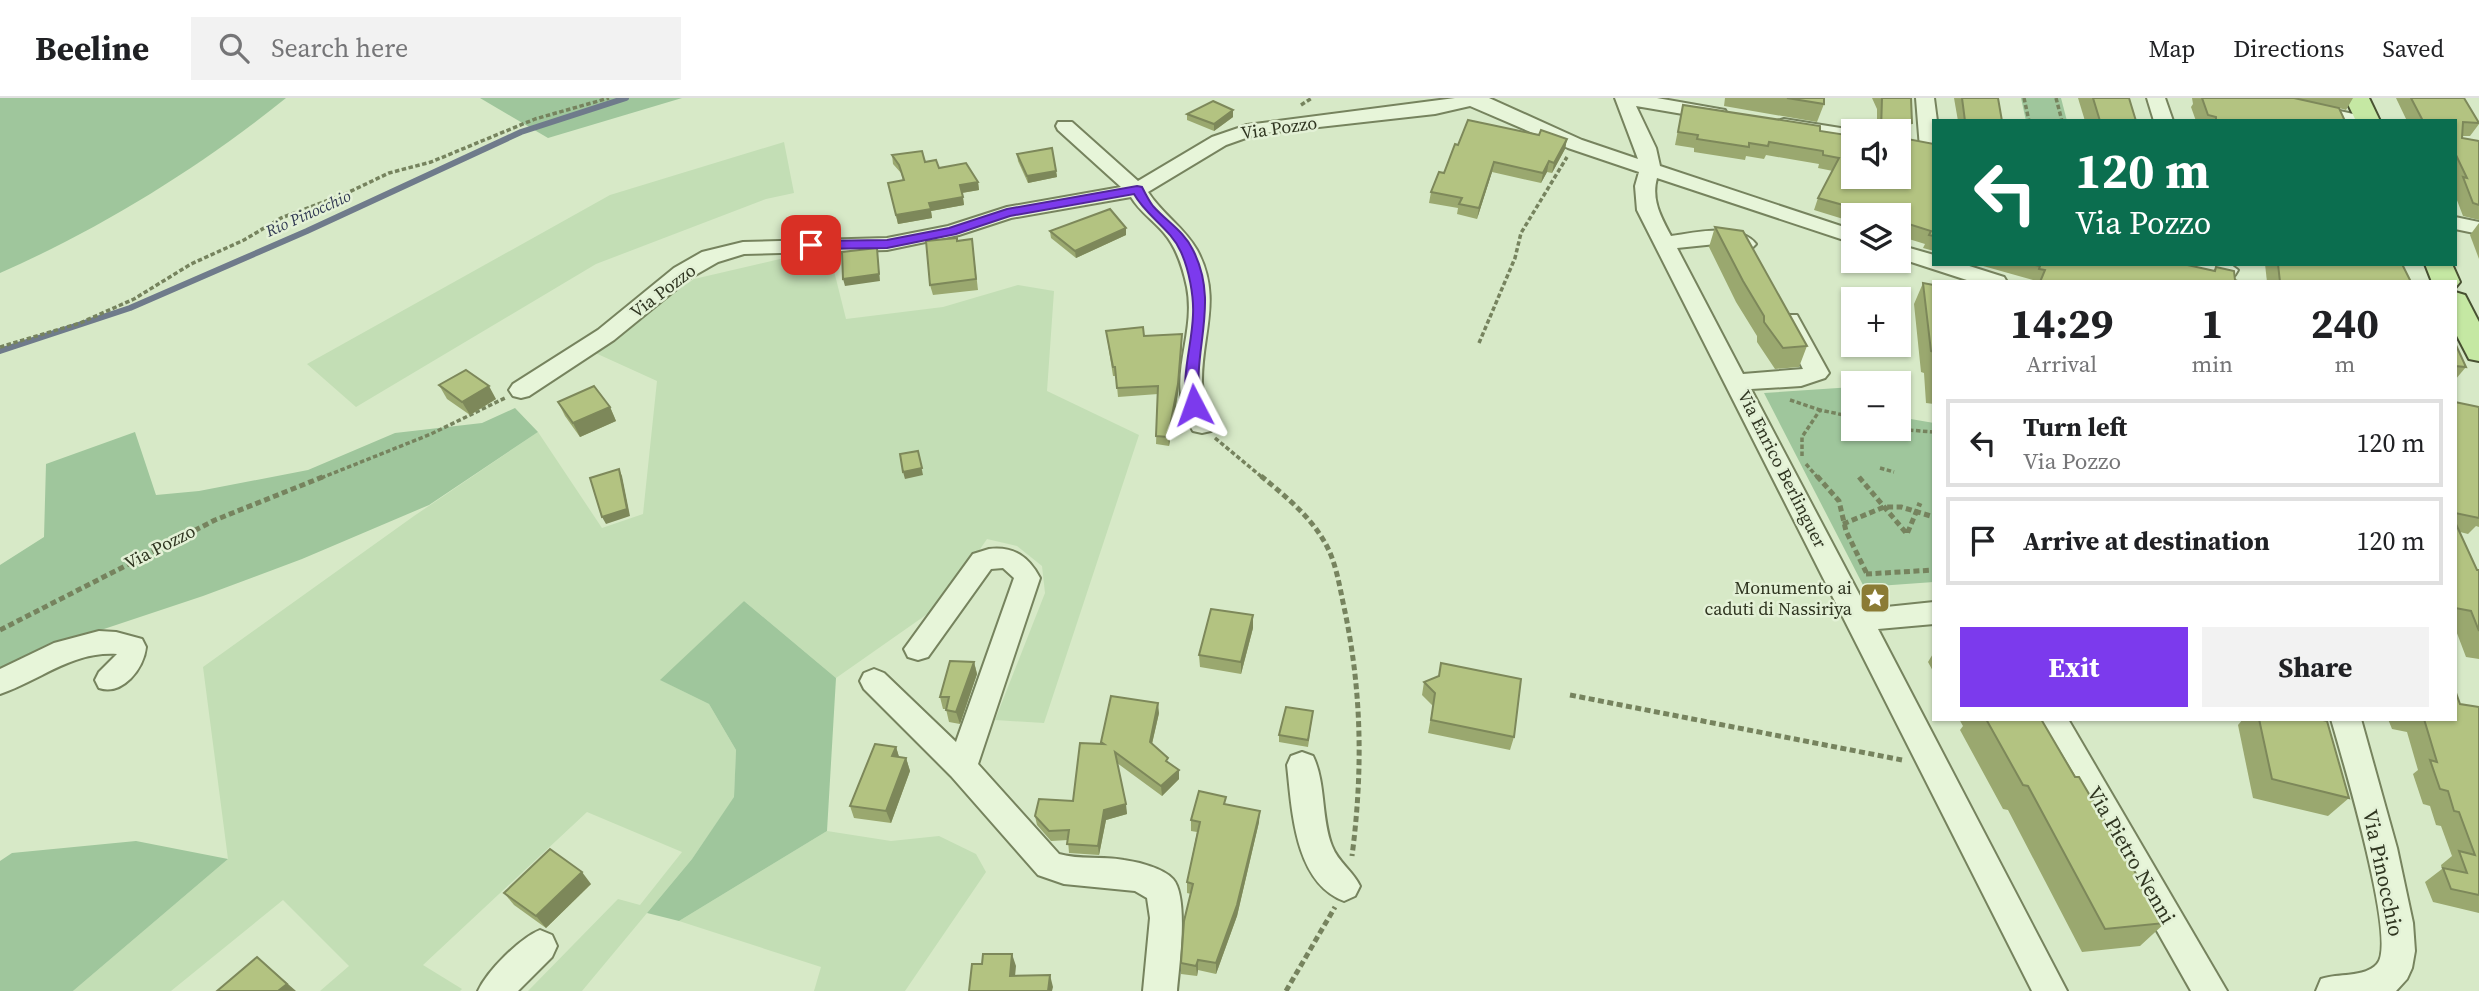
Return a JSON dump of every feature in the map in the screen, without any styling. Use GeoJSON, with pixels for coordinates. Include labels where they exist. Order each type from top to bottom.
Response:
{"type":"FeatureCollection","features":[{"type":"Feature","properties":{"kind":"main road"},"geometry":{"type":"LineString","coordinates":[[2357,98],[2367,119]]}},
{"type":"Feature","properties":{"kind":"main road"},"geometry":{"type":"LineString","coordinates":[[2457,305],[2479,352]]}},
{"type":"Feature","properties":{"kind":"street"},"geometry":{"type":"LineString","coordinates":[[1911,145],[1932,148],[1925,98]]}},
{"type":"Feature","properties":{"kind":"street"},"geometry":{"type":"LineString","coordinates":[[2156,98],[2163,119]]}},
{"type":"Feature","properties":{"kind":"street"},"geometry":{"type":"LineString","coordinates":[[2255,98],[2351,119]]}},
{"type":"Feature","properties":{"kind":"street","name":"Via Pozzo"},"geometry":{"type":"LineString","coordinates":[[521,390],[606,335],[682,273],[709,257],[743,248],[887,244],[952,231],[1007,213],[1137,190],[1219,141],[1254,128],[1356,118],[1476,99],[1575,145],[1650,167],[1841,233]]}},
{"type":"Feature","properties":{"kind":"street"},"geometry":{"type":"LineString","coordinates":[[1624,99],[1732,116]]}},
{"type":"Feature","properties":{"kind":"street"},"geometry":{"type":"LineString","coordinates":[[1624,99],[1646,148],[1650,167]]}},
{"type":"Feature","properties":{"kind":"street"},"geometry":{"type":"LineString","coordinates":[[1759,121],[1841,134]]}},
{"type":"Feature","properties":{"kind":"street"},"geometry":{"type":"LineString","coordinates":[[1065,126],[1137,190],[1148,208],[1171,228],[1187,251],[1200,314],[1190,385],[1202,425]]}},
{"type":"Feature","properties":{"kind":"street","name":"Via Enrico Berlinguer"},"geometry":{"type":"LineString","coordinates":[[1650,167],[1645,186],[1647,209],[2050,991]]}},
{"type":"Feature","properties":{"kind":"street"},"geometry":{"type":"LineString","coordinates":[[2457,223],[2479,228]]}},
{"type":"Feature","properties":{"kind":"street"},"geometry":{"type":"LineString","coordinates":[[1664,243],[1737,239],[1746,245],[1759,268]]}},
{"type":"Feature","properties":{"kind":"street"},"geometry":{"type":"LineString","coordinates":[[1911,255],[1932,261]]}},
{"type":"Feature","properties":{"kind":"street"},"geometry":{"type":"LineString","coordinates":[[1946,266],[1988,280]]}},
{"type":"Feature","properties":{"kind":"street"},"geometry":{"type":"LineString","coordinates":[[2209,266],[2228,272]]}},
{"type":"Feature","properties":{"kind":"street"},"geometry":{"type":"LineString","coordinates":[[1737,382],[1801,378],[1817,373],[1779,303]]}},
{"type":"Feature","properties":{"kind":"street"},"geometry":{"type":"LineString","coordinates":[[918,649],[982,561],[995,557],[1012,560],[1022,567],[1027,578],[1024,589],[962,766]]}},
{"type":"Feature","properties":{"kind":"street"},"geometry":{"type":"LineString","coordinates":[[1860,620],[1932,613]]}},
{"type":"Feature","properties":{"kind":"street"},"geometry":{"type":"LineString","coordinates":[[0,682],[69,650],[96,643],[120,642],[132,647],[132,656],[127,664],[109,680]]}},
{"type":"Feature","properties":{"kind":"street"},"geometry":{"type":"LineString","coordinates":[[874,681],[962,766],[1049,865],[1067,872],[1121,872],[1147,878],[1161,890],[1166,918],[1160,991]]}},
{"type":"Feature","properties":{"kind":"street","name":"Via Pietro Nenni"},"geometry":{"type":"LineString","coordinates":[[2053,721],[2210,991]]}},
{"type":"Feature","properties":{"kind":"street","name":"Via Pinocchio"},"geometry":{"type":"LineString","coordinates":[[2333,991],[2378,985],[2396,967],[2400,940],[2394,902],[2347,721]]}},
{"type":"Feature","properties":{"kind":"street"},"geometry":{"type":"LineString","coordinates":[[1302,765],[1313,841],[1333,877],[1344,886]]}},
{"type":"Feature","properties":{"kind":"street"},"geometry":{"type":"LineString","coordinates":[[495,991],[540,946]]}},
{"type":"Feature","properties":{"kind":"path"},"geometry":{"type":"LineString","coordinates":[[0,347],[80,323],[134,299],[191,264],[244,240],[281,218],[345,194],[389,173],[432,162],[535,119],[609,98]]}},
{"type":"Feature","properties":{"kind":"path"},"geometry":{"type":"LineString","coordinates":[[2024,98],[2029,119]]}},
{"type":"Feature","properties":{"kind":"path"},"geometry":{"type":"LineString","coordinates":[[2056,98],[2061,119]]}},
{"type":"Feature","properties":{"kind":"path"},"geometry":{"type":"LineString","coordinates":[[1479,344],[1515,258],[1525,226],[1575,145]]}},
{"type":"Feature","properties":{"kind":"path","name":"Via Pozzo"},"geometry":{"type":"LineString","coordinates":[[0,630],[215,520],[454,425],[521,390]]}},
{"type":"Feature","properties":{"kind":"path"},"geometry":{"type":"LineString","coordinates":[[1841,414],[1820,410],[1799,441],[1805,462],[1839,501],[1843,524],[1867,574],[1932,569]]}},
{"type":"Feature","properties":{"kind":"path"},"geometry":{"type":"LineString","coordinates":[[1202,425],[1320,533],[1334,561],[1356,656],[1361,717],[1361,790],[1351,858],[1344,886],[1286,991]]}},
{"type":"Feature","properties":{"kind":"path"},"geometry":{"type":"LineString","coordinates":[[1911,430],[1932,432]]}},
{"type":"Feature","properties":{"kind":"path"},"geometry":{"type":"LineString","coordinates":[[1881,468],[1894,472]]}},
{"type":"Feature","properties":{"kind":"path"},"geometry":{"type":"LineString","coordinates":[[1859,477],[1907,534],[1920,503]]}},
{"type":"Feature","properties":{"kind":"path"},"geometry":{"type":"LineString","coordinates":[[1843,524],[1852,523],[1868,513],[1899,506],[1932,516]]}},
{"type":"Feature","properties":{"kind":"path"},"geometry":{"type":"LineString","coordinates":[[1570,695],[1936,766]]}},
{"type":"Feature","properties":{"kind":"green space"},"geometry":{"type":"Polygon","coordinates":[[[0,98],[286,98],[220,148],[149,195],[75,237],[0,273],[0,98]]]}},
{"type":"Feature","properties":{"kind":"green space"},"geometry":{"type":"Polygon","coordinates":[[[480,98],[682,98],[548,138],[480,98]]]}},
{"type":"Feature","properties":{"kind":"green space"},"geometry":{"type":"Polygon","coordinates":[[[2021,98],[2061,98],[2066,119],[2026,119],[2021,98]]]}},
{"type":"Feature","properties":{"kind":"green space"},"geometry":{"type":"Polygon","coordinates":[[[784,142],[794,193],[766,199],[596,264],[356,407],[307,364],[610,195],[784,142]]]}},
{"type":"Feature","properties":{"kind":"green space"},"geometry":{"type":"Polygon","coordinates":[[[780,259],[832,263],[846,319],[943,307],[1018,285],[1054,291],[1047,391],[1139,435],[1044,723],[995,720],[1045,593],[1042,566],[1017,546],[987,539],[943,603],[836,678],[744,601],[661,680],[709,704],[736,750],[734,798],[692,859],[582,991],[528,991],[618,899],[640,905],[682,852],[587,812],[423,965],[462,989],[460,991],[320,991],[349,966],[283,900],[171,991],[73,991],[228,859],[203,667],[414,516],[538,432],[602,528],[643,514],[657,381],[591,351],[694,279],[780,259]]]}},
{"type":"Feature","properties":{"kind":"green space"},"geometry":{"type":"Polygon","coordinates":[[[1841,388],[1841,441],[1911,441],[1911,419],[1932,423],[1932,582],[1864,587],[1764,393],[1841,388]]]}},
{"type":"Feature","properties":{"kind":"green space"},"geometry":{"type":"Polygon","coordinates":[[[515,408],[538,432],[429,505],[302,559],[203,596],[68,641],[0,676],[0,565],[44,537],[46,464],[135,432],[156,495],[199,491],[308,470],[395,433],[482,423],[515,408]]]}},
{"type":"Feature","properties":{"kind":"green space"},"geometry":{"type":"Polygon","coordinates":[[[744,601],[836,678],[827,831],[679,921],[647,913],[692,859],[734,797],[736,750],[709,704],[660,680],[744,601]]]}},
{"type":"Feature","properties":{"kind":"green space"},"geometry":{"type":"Polygon","coordinates":[[[827,831],[891,841],[939,836],[976,854],[986,872],[905,991],[814,991],[821,967],[679,921],[827,831]]]}},
{"type":"Feature","properties":{"kind":"green space"},"geometry":{"type":"Polygon","coordinates":[[[136,841],[228,859],[73,991],[0,991],[0,861],[12,853],[136,841]]]}},
{"type":"Feature","properties":{"kind":"building"},"geometry":{"type":"Polygon","coordinates":[[[1787,98],[1824,98],[1824,104],[1787,98]]]}},
{"type":"Feature","properties":{"kind":"building"},"geometry":{"type":"Polygon","coordinates":[[[1882,98],[1911,98],[1912,123],[1911,119],[1881,119],[1882,98]]]}},
{"type":"Feature","properties":{"kind":"building"},"geometry":{"type":"Polygon","coordinates":[[[1962,98],[1998,98],[2002,119],[1965,119],[1962,98]]]}},
{"type":"Feature","properties":{"kind":"building"},"geometry":{"type":"Polygon","coordinates":[[[2093,98],[2129,98],[2135,119],[2099,119],[2093,98]]]}},
{"type":"Feature","properties":{"kind":"building"},"geometry":{"type":"Polygon","coordinates":[[[2202,98],[2294,98],[2339,108],[2344,119],[2216,119],[2208,115],[2202,98]]]}},
{"type":"Feature","properties":{"kind":"building"},"geometry":{"type":"Polygon","coordinates":[[[2411,98],[2464,98],[2479,123],[2463,122],[2462,138],[2479,141],[2479,205],[2473,203],[2463,177],[2467,178],[2457,157],[2457,119],[2422,119],[2411,98]]]}},
{"type":"Feature","properties":{"kind":"building"},"geometry":{"type":"Polygon","coordinates":[[[1213,101],[1233,110],[1214,124],[1187,114],[1213,101]]]}},
{"type":"Feature","properties":{"kind":"building"},"geometry":{"type":"Polygon","coordinates":[[[1683,105],[1820,126],[1820,131],[1841,134],[1841,189],[1911,189],[1911,140],[1932,144],[1932,236],[1929,235],[1931,231],[1911,225],[1911,203],[1841,204],[1818,198],[1839,158],[1823,155],[1823,151],[1769,142],[1768,146],[1749,143],[1749,147],[1697,139],[1698,135],[1678,132],[1683,105]]]}},
{"type":"Feature","properties":{"kind":"building"},"geometry":{"type":"Polygon","coordinates":[[[1468,120],[1539,135],[1541,130],[1567,139],[1554,163],[1549,161],[1543,173],[1494,162],[1479,208],[1459,204],[1462,198],[1431,192],[1439,172],[1444,173],[1468,120]]]}},
{"type":"Feature","properties":{"kind":"building"},"geometry":{"type":"Polygon","coordinates":[[[1052,148],[1056,171],[1027,176],[1017,154],[1052,148]]]}},
{"type":"Feature","properties":{"kind":"building"},"geometry":{"type":"Polygon","coordinates":[[[922,151],[925,162],[936,160],[939,168],[966,163],[978,182],[960,185],[963,197],[929,203],[931,209],[896,215],[888,183],[904,180],[892,155],[922,151]]]}},
{"type":"Feature","properties":{"kind":"building"},"geometry":{"type":"Polygon","coordinates":[[[1110,209],[1126,228],[1075,251],[1050,231],[1110,209]]]}},
{"type":"Feature","properties":{"kind":"building"},"geometry":{"type":"Polygon","coordinates":[[[1715,227],[1743,231],[1807,346],[1783,348],[1764,322],[1764,316],[1715,227]]]}},
{"type":"Feature","properties":{"kind":"building"},"geometry":{"type":"Polygon","coordinates":[[[957,238],[957,241],[972,239],[976,279],[930,285],[926,241],[957,238]]]}},
{"type":"Feature","properties":{"kind":"building"},"geometry":{"type":"Polygon","coordinates":[[[877,248],[879,274],[843,279],[842,252],[877,248]]]}},
{"type":"Feature","properties":{"kind":"building"},"geometry":{"type":"Polygon","coordinates":[[[2040,266],[2192,266],[2215,271],[2216,267],[2234,271],[2235,280],[2041,280],[2045,270],[2039,269],[2040,266]]]}},
{"type":"Feature","properties":{"kind":"building"},"geometry":{"type":"Polygon","coordinates":[[[2278,266],[2403,266],[2410,280],[2280,280],[2278,266]]]}},
{"type":"Feature","properties":{"kind":"building"},"geometry":{"type":"Polygon","coordinates":[[[1923,283],[1932,285],[1931,351],[1923,283]]]}},
{"type":"Feature","properties":{"kind":"building"},"geometry":{"type":"Polygon","coordinates":[[[1143,327],[1144,336],[1182,334],[1178,384],[1168,437],[1156,436],[1158,386],[1117,388],[1106,331],[1143,327]]]}},
{"type":"Feature","properties":{"kind":"building"},"geometry":{"type":"Polygon","coordinates":[[[2457,347],[2466,367],[2457,366],[2457,347]]]}},
{"type":"Feature","properties":{"kind":"building"},"geometry":{"type":"Polygon","coordinates":[[[466,370],[489,386],[462,402],[439,385],[466,370]]]}},
{"type":"Feature","properties":{"kind":"building"},"geometry":{"type":"Polygon","coordinates":[[[594,386],[610,407],[573,423],[558,402],[594,386]]]}},
{"type":"Feature","properties":{"kind":"building"},"geometry":{"type":"Polygon","coordinates":[[[2457,402],[2479,407],[2479,518],[2457,513],[2457,402]]]}},
{"type":"Feature","properties":{"kind":"building"},"geometry":{"type":"Polygon","coordinates":[[[918,451],[922,468],[903,472],[900,454],[918,451]]]}},
{"type":"Feature","properties":{"kind":"building"},"geometry":{"type":"Polygon","coordinates":[[[619,469],[627,509],[602,517],[590,478],[619,469]]]}},
{"type":"Feature","properties":{"kind":"building"},"geometry":{"type":"Polygon","coordinates":[[[2457,526],[2479,570],[2479,631],[2471,611],[2457,608],[2457,526]]]}},
{"type":"Feature","properties":{"kind":"building"},"geometry":{"type":"Polygon","coordinates":[[[1211,609],[1253,615],[1241,662],[1199,655],[1211,609]]]}},
{"type":"Feature","properties":{"kind":"building"},"geometry":{"type":"Polygon","coordinates":[[[950,661],[974,662],[956,712],[946,710],[949,697],[940,697],[950,661]]]}},
{"type":"Feature","properties":{"kind":"building"},"geometry":{"type":"Polygon","coordinates":[[[1441,663],[1521,679],[1514,737],[1431,720],[1435,693],[1424,682],[1439,676],[1441,663]]]}},
{"type":"Feature","properties":{"kind":"building"},"geometry":{"type":"Polygon","coordinates":[[[1111,696],[1158,703],[1150,742],[1168,758],[1166,761],[1179,770],[1161,786],[1115,752],[1126,804],[1104,810],[1098,846],[1067,844],[1069,830],[1049,831],[1035,816],[1039,799],[1073,801],[1080,743],[1104,744],[1101,742],[1111,696]]]}},
{"type":"Feature","properties":{"kind":"building"},"geometry":{"type":"Polygon","coordinates":[[[2457,696],[2460,704],[2479,707],[2479,895],[2451,889],[2443,868],[2467,873],[2459,851],[2475,855],[2459,812],[2454,811],[2448,791],[2440,789],[2430,760],[2437,762],[2425,721],[2457,721],[2457,696]]]}},
{"type":"Feature","properties":{"kind":"building"},"geometry":{"type":"Polygon","coordinates":[[[1286,707],[1313,711],[1308,740],[1279,735],[1286,707]]]}},
{"type":"Feature","properties":{"kind":"building"},"geometry":{"type":"Polygon","coordinates":[[[1987,721],[2042,721],[2075,777],[2079,777],[2165,923],[2105,929],[2028,786],[2023,785],[1987,721]]]}},
{"type":"Feature","properties":{"kind":"building"},"geometry":{"type":"Polygon","coordinates":[[[2259,721],[2327,721],[2349,798],[2272,779],[2259,721]]]}},
{"type":"Feature","properties":{"kind":"building"},"geometry":{"type":"Polygon","coordinates":[[[875,744],[896,747],[892,756],[906,758],[886,811],[850,806],[875,744]]]}},
{"type":"Feature","properties":{"kind":"building"},"geometry":{"type":"Polygon","coordinates":[[[1199,791],[1226,797],[1224,804],[1260,811],[1237,905],[1216,963],[1198,960],[1196,966],[1181,963],[1184,921],[1193,884],[1187,882],[1200,822],[1191,820],[1199,791]]]}},
{"type":"Feature","properties":{"kind":"building"},"geometry":{"type":"Polygon","coordinates":[[[550,849],[582,872],[536,916],[504,893],[550,849]]]}},
{"type":"Feature","properties":{"kind":"building"},"geometry":{"type":"Polygon","coordinates":[[[983,954],[1012,954],[1010,976],[1050,975],[1048,991],[969,991],[972,964],[982,964],[983,954]]]}},
{"type":"Feature","properties":{"kind":"building"},"geometry":{"type":"Polygon","coordinates":[[[257,957],[287,984],[278,991],[217,991],[257,957]]]}},
{"type":"Feature","properties":{"kind":"waterway","name":"Rio Pinocchio"},"geometry":{"type":"LineString","coordinates":[[0,351],[130,308],[307,231],[521,132],[626,98]]}},
{"type":"Feature","properties":{"kind":"place","name":"Monumento ai caduti di Nassiriya"},"geometry":{"type":"Point","coordinates":[1875,598]}},
{"type":"Feature","properties":{"kind":"route"},"geometry":{"type":"LineString","coordinates":[[811,245],[887,244],[952,231],[1007,213],[1137,190],[1148,208],[1171,228],[1187,251],[1198,289],[1200,314],[1190,385],[1194,405]]}}]}
